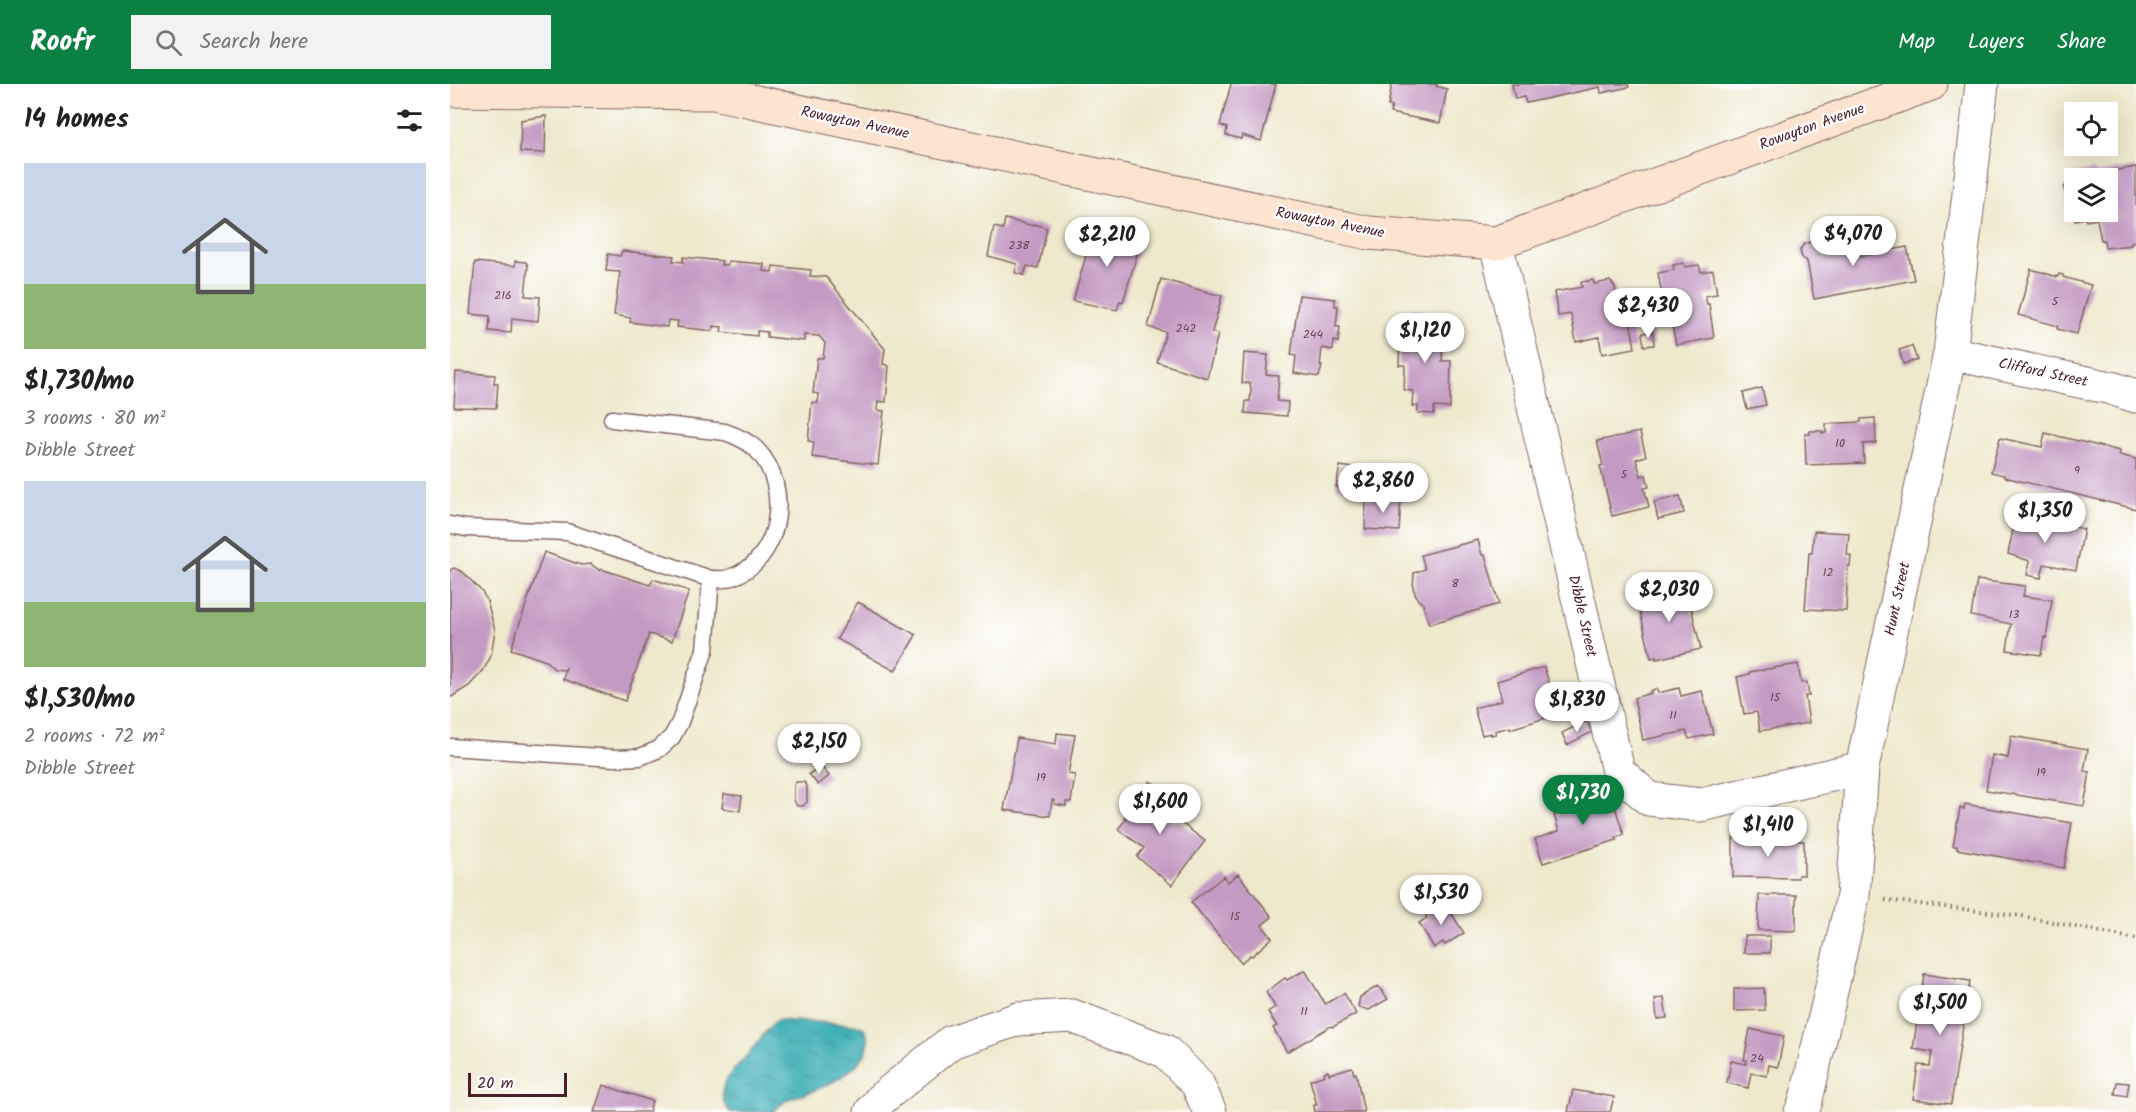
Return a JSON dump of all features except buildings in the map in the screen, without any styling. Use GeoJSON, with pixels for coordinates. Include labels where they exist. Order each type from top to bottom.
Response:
{"type":"FeatureCollection","features":[{"type":"Feature","properties":{"kind":"street","name":"Rowayton Avenue"},"geometry":{"type":"LineString","coordinates":[[450,90],[700,89],[1370,233],[1497,243],[1931,84]]}},
{"type":"Feature","properties":{"kind":"street","name":"Hunt Street"},"geometry":{"type":"LineString","coordinates":[[1801,1112],[1805,1104],[1853,896],[1862,768],[1950,353],[1983,84]]}},
{"type":"Feature","properties":{"kind":"street","name":"Dibble Street"},"geometry":{"type":"LineString","coordinates":[[1497,243],[1618,771],[1649,799],[1701,805],[1862,768]]}},
{"type":"Feature","properties":{"kind":"street","name":"Clifford Street"},"geometry":{"type":"LineString","coordinates":[[1950,353],[2112,388],[2136,396]]}},
{"type":"Feature","properties":{"kind":"street"},"geometry":{"type":"LineString","coordinates":[[870,1112],[881,1100],[951,1042],[1018,1019],[1072,1016],[1165,1051],[1197,1083],[1210,1112]]}},
{"type":"Feature","properties":{"kind":"lane"},"geometry":{"type":"LineString","coordinates":[[450,525],[466,528],[567,532],[711,579],[728,579],[755,562],[766,548],[774,532],[778,508],[777,485],[769,466],[756,449],[741,438],[725,432],[612,419]]}},
{"type":"Feature","properties":{"kind":"lane"},"geometry":{"type":"LineString","coordinates":[[450,747],[615,758],[640,757],[659,749],[672,738],[680,722],[705,650],[711,579]]}},
{"type":"Feature","properties":{"kind":"path"},"geometry":{"type":"LineString","coordinates":[[1853,896],[2022,916],[2136,939]]}},
{"type":"Feature","properties":{"kind":"water"},"geometry":{"type":"Polygon","coordinates":[[[779,1020],[863,1027],[868,1038],[867,1048],[862,1058],[844,1075],[823,1087],[787,1100],[772,1112],[730,1112],[724,1103],[723,1086],[774,1022],[779,1020]]]}}]}
